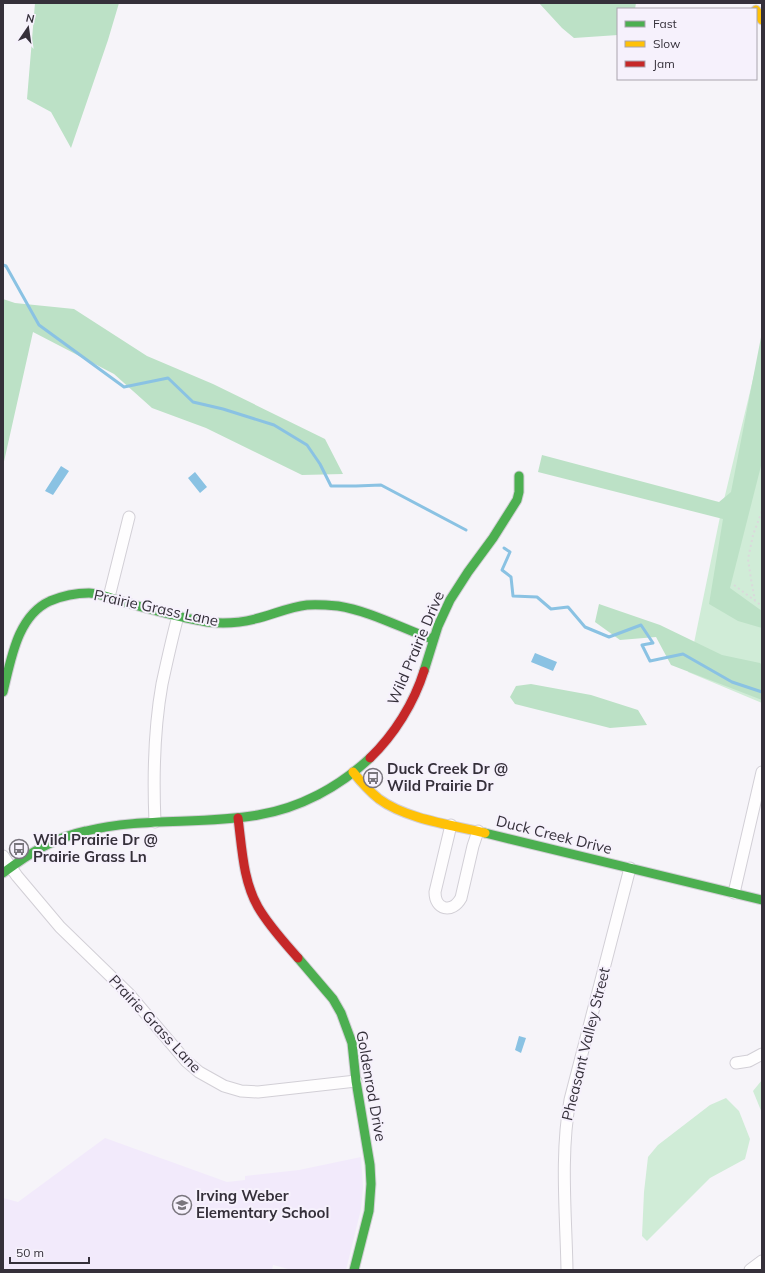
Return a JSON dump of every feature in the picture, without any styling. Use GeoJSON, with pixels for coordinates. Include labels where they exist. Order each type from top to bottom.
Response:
{"type":"FeatureCollection","features":[{"type":"Feature","properties":{"kind":"main road","name":"Wild Prairie Drive"},"geometry":{"type":"LineString","coordinates":[[7,870],[32,852],[54,841],[73,834],[111,825],[238,818],[261,815],[285,809],[308,800],[354,772],[387,738],[405,712],[425,667],[432,639],[456,590],[496,535],[519,495],[519,476]]}},
{"type":"Feature","properties":{"kind":"main road","name":"Prairie Grass Lane"},"geometry":{"type":"LineString","coordinates":[[3,692],[16,641],[21,630],[40,608],[50,601],[76,593],[90,593],[109,597],[178,616],[212,622],[257,620],[290,609],[308,605],[340,606],[355,610],[432,639]]}},
{"type":"Feature","properties":{"kind":"main road","name":"Duck Creek Drive"},"geometry":{"type":"LineString","coordinates":[[354,772],[368,790],[381,801],[396,810],[451,825],[762,900]]}},
{"type":"Feature","properties":{"kind":"main road","name":"Goldenrod Drive"},"geometry":{"type":"LineString","coordinates":[[238,818],[244,864],[249,886],[258,907],[271,926],[333,999],[341,1014],[352,1043],[356,1081],[370,1165],[371,1184],[369,1211],[354,1270]]}},
{"type":"Feature","properties":{"kind":"street"},"geometry":{"type":"LineString","coordinates":[[109,597],[129,517]]}},
{"type":"Feature","properties":{"kind":"street"},"geometry":{"type":"LineString","coordinates":[[155,822],[155,756],[157,721],[162,685],[178,616]]}},
{"type":"Feature","properties":{"kind":"street"},"geometry":{"type":"LineString","coordinates":[[734,893],[762,772]]}},
{"type":"Feature","properties":{"kind":"street"},"geometry":{"type":"LineString","coordinates":[[451,825],[435,892],[435,898],[438,904],[445,908],[452,908],[458,904],[461,898],[478,831]]}},
{"type":"Feature","properties":{"kind":"street","name":"Prairie Grass Lane"},"geometry":{"type":"LineString","coordinates":[[3,856],[7,870],[60,927],[128,994],[186,1060],[199,1072],[211,1080],[241,1091],[258,1092],[356,1081]]}},
{"type":"Feature","properties":{"kind":"street","name":"Pheasant Valley Street"},"geometry":{"type":"LineString","coordinates":[[567,1270],[564,1143],[566,1121],[570,1100],[630,868]]}},
{"type":"Feature","properties":{"kind":"street"},"geometry":{"type":"LineString","coordinates":[[736,1063],[749,1061],[762,1054]]}},
{"type":"Feature","properties":{"kind":"street"},"geometry":{"type":"LineString","coordinates":[[750,1270],[762,1261]]}},
{"type":"Feature","properties":{"kind":"path"},"geometry":{"type":"LineString","coordinates":[[755,601],[748,559],[753,535],[762,511]]}},
{"type":"Feature","properties":{"kind":"path"},"geometry":{"type":"LineString","coordinates":[[734,585],[762,606]]}},
{"type":"Feature","properties":{"kind":"shaded area","name":"Irving Weber Elementary School"},"geometry":{"type":"Polygon","coordinates":[[[105,1138],[227,1182],[245,1180],[245,1176],[299,1170],[361,1157],[363,1187],[361,1209],[346,1270],[292,1270],[273,1265],[272,1270],[3,1270],[3,1198],[18,1202],[105,1138]]]}},
{"type":"Feature","properties":{"kind":"green space"},"geometry":{"type":"Polygon","coordinates":[[[35,3],[119,3],[71,148],[51,112],[27,99],[35,3]]]}},
{"type":"Feature","properties":{"kind":"green space"},"geometry":{"type":"Polygon","coordinates":[[[539,3],[636,3],[635,8],[617,8],[617,35],[574,38],[562,28],[539,3]]]}},
{"type":"Feature","properties":{"kind":"green space"},"geometry":{"type":"Polygon","coordinates":[[[3,299],[15,303],[74,309],[147,356],[213,384],[325,439],[343,474],[302,475],[206,428],[152,408],[114,374],[33,332],[3,466],[3,299]]]}},
{"type":"Feature","properties":{"kind":"green space"},"geometry":{"type":"Polygon","coordinates":[[[762,332],[762,462],[730,588],[762,611],[762,628],[738,621],[709,604],[723,519],[538,472],[542,455],[719,502],[731,492],[762,332]]]}},
{"type":"Feature","properties":{"kind":"green space"},"geometry":{"type":"Polygon","coordinates":[[[762,342],[762,703],[688,672],[721,512],[762,342]]]}},
{"type":"Feature","properties":{"kind":"green space"},"geometry":{"type":"Polygon","coordinates":[[[599,604],[660,625],[722,655],[760,663],[762,665],[762,700],[671,665],[656,637],[620,640],[595,622],[599,604]]]}},
{"type":"Feature","properties":{"kind":"green space"},"geometry":{"type":"Polygon","coordinates":[[[531,684],[591,695],[638,710],[647,725],[610,728],[515,704],[510,697],[516,686],[531,684]]]}},
{"type":"Feature","properties":{"kind":"green space"},"geometry":{"type":"Polygon","coordinates":[[[762,1080],[762,1113],[753,1091],[762,1080]]]}},
{"type":"Feature","properties":{"kind":"green space"},"geometry":{"type":"Polygon","coordinates":[[[726,1098],[739,1111],[750,1139],[745,1159],[710,1178],[647,1241],[642,1236],[644,1192],[648,1157],[658,1145],[710,1105],[726,1098]]]}},
{"type":"Feature","properties":{"kind":"water"},"geometry":{"type":"Polygon","coordinates":[[[61,466],[69,471],[53,495],[45,491],[61,466]]]}},
{"type":"Feature","properties":{"kind":"water"},"geometry":{"type":"Polygon","coordinates":[[[195,472],[207,487],[200,493],[188,478],[195,472]]]}},
{"type":"Feature","properties":{"kind":"water"},"geometry":{"type":"Polygon","coordinates":[[[535,653],[557,662],[553,671],[531,662],[535,653]]]}},
{"type":"Feature","properties":{"kind":"water"},"geometry":{"type":"Polygon","coordinates":[[[519,1036],[526,1038],[521,1053],[515,1050],[519,1036]]]}},
{"type":"Feature","properties":{"kind":"waterway"},"geometry":{"type":"LineString","coordinates":[[3,265],[6,266],[39,325],[124,387],[168,378],[193,402],[223,409],[274,425],[307,445],[320,464],[331,486],[381,485],[466,530]]}},
{"type":"Feature","properties":{"kind":"waterway"},"geometry":{"type":"LineString","coordinates":[[504,548],[510,552],[502,570],[511,577],[513,596],[537,597],[551,609],[568,607],[585,627],[609,637],[641,625],[653,643],[642,645],[650,661],[683,654],[732,682],[762,692]]}},
{"type":"Feature","properties":{"kind":"traffic: fast"},"geometry":{"type":"LineString","coordinates":[[424,671],[438,626],[450,600],[493,538],[517,500],[519,492],[519,476]]}},
{"type":"Feature","properties":{"kind":"traffic: fast"},"geometry":{"type":"LineString","coordinates":[[3,692],[17,640],[30,617],[39,608],[50,601],[64,596],[79,594],[98,594],[177,616],[219,623],[249,620],[294,607],[307,605],[338,606],[350,608],[374,616],[432,639]]}},
{"type":"Feature","properties":{"kind":"traffic: fast"},"geometry":{"type":"LineString","coordinates":[[3,873],[42,847],[52,842],[86,831],[129,824],[215,820],[274,812],[304,802],[318,795],[345,778],[370,758]]}},
{"type":"Feature","properties":{"kind":"traffic: fast"},"geometry":{"type":"LineString","coordinates":[[485,833],[762,900]]}},
{"type":"Feature","properties":{"kind":"traffic: fast"},"geometry":{"type":"LineString","coordinates":[[298,958],[333,999],[341,1013],[352,1043],[356,1081],[370,1165],[371,1184],[369,1211],[354,1270]]}},
{"type":"Feature","properties":{"kind":"traffic: slow"},"geometry":{"type":"LineString","coordinates":[[757,12],[762,20]]}},
{"type":"Feature","properties":{"kind":"traffic: slow"},"geometry":{"type":"LineString","coordinates":[[353,772],[379,799],[402,812],[485,833]]}},
{"type":"Feature","properties":{"kind":"traffic: jam"},"geometry":{"type":"LineString","coordinates":[[370,758],[395,729],[409,707],[424,671]]}},
{"type":"Feature","properties":{"kind":"traffic: jam"},"geometry":{"type":"LineString","coordinates":[[238,818],[246,875],[253,897],[267,921],[298,958]]}},
{"type":"Feature","properties":{"kind":"place","name":"Duck Creek Dr @ Wild Prairie Dr"},"geometry":{"type":"Point","coordinates":[373,778]}},
{"type":"Feature","properties":{"kind":"place","name":"Wild Prairie Dr @ Prairie Grass Ln"},"geometry":{"type":"Point","coordinates":[19,849]}},
{"type":"Feature","properties":{"kind":"place","name":"Irving Weber Elementary School"},"geometry":{"type":"Point","coordinates":[182,1205]}}]}
